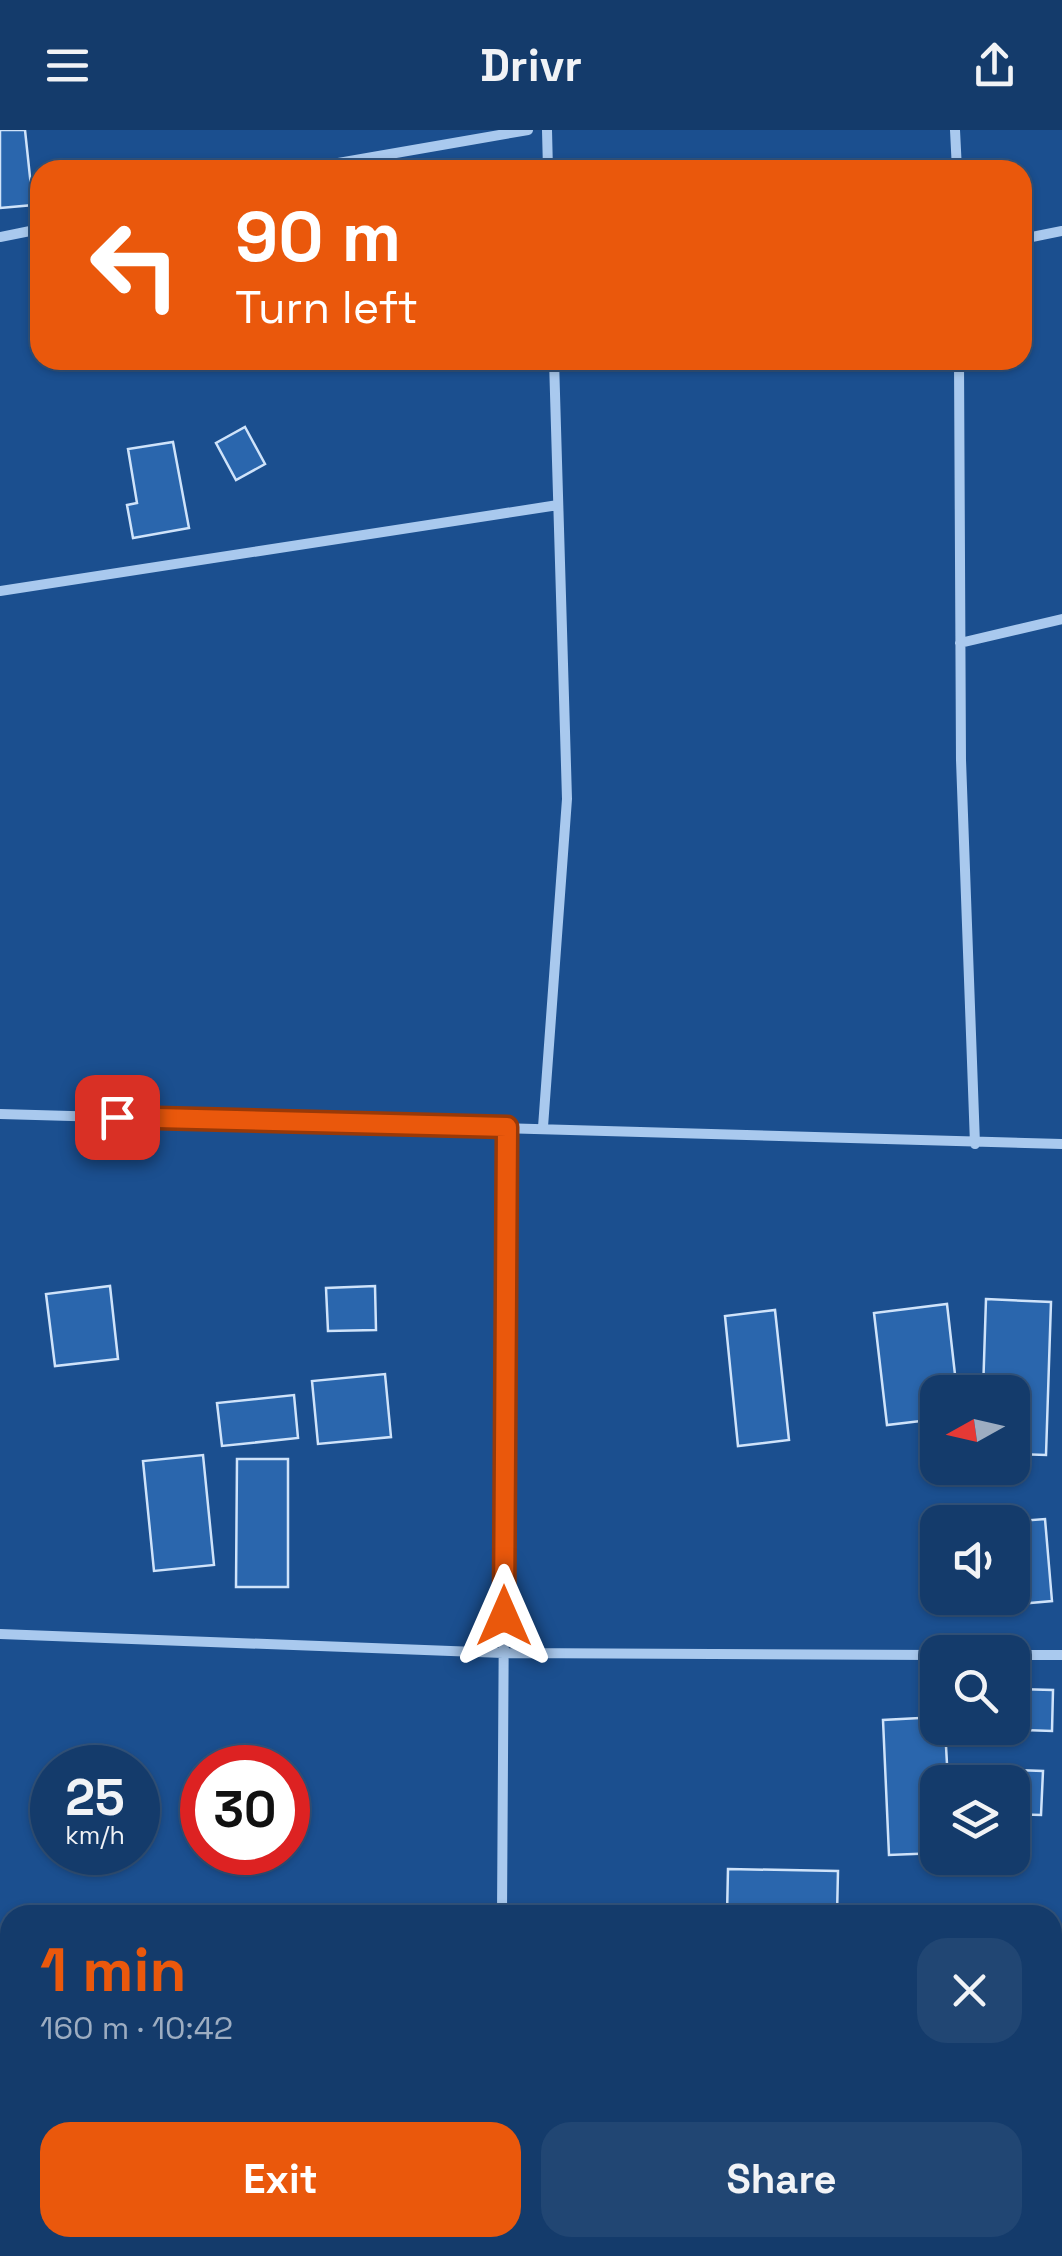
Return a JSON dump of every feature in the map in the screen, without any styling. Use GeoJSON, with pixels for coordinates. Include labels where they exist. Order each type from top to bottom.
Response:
{"type":"FeatureCollection","features":[{"type":"Feature","properties":{"kind":"street"},"geometry":{"type":"LineString","coordinates":[[356,160],[528,130]]}},
{"type":"Feature","properties":{"kind":"street"},"geometry":{"type":"LineString","coordinates":[[547,130],[548,160]]}},
{"type":"Feature","properties":{"kind":"street"},"geometry":{"type":"LineString","coordinates":[[955,130],[956,160]]}},
{"type":"Feature","properties":{"kind":"street"},"geometry":{"type":"LineString","coordinates":[[0,236],[30,231]]}},
{"type":"Feature","properties":{"kind":"street"},"geometry":{"type":"LineString","coordinates":[[1032,237],[1062,232]]}},
{"type":"Feature","properties":{"kind":"street"},"geometry":{"type":"LineString","coordinates":[[542,1128],[567,799],[554,370]]}},
{"type":"Feature","properties":{"kind":"street"},"geometry":{"type":"LineString","coordinates":[[958,370],[960,643],[975,1144]]}},
{"type":"Feature","properties":{"kind":"street"},"geometry":{"type":"LineString","coordinates":[[0,591],[558,504]]}},
{"type":"Feature","properties":{"kind":"street"},"geometry":{"type":"LineString","coordinates":[[960,643],[1062,619]]}},
{"type":"Feature","properties":{"kind":"street"},"geometry":{"type":"LineString","coordinates":[[0,1114],[1062,1144]]}},
{"type":"Feature","properties":{"kind":"street"},"geometry":{"type":"LineString","coordinates":[[502,1905],[507,1127]]}},
{"type":"Feature","properties":{"kind":"street"},"geometry":{"type":"LineString","coordinates":[[0,1634],[503,1654],[920,1655]]}},
{"type":"Feature","properties":{"kind":"street"},"geometry":{"type":"LineString","coordinates":[[1030,1655],[1062,1655]]}},
{"type":"Feature","properties":{"kind":"building"},"geometry":{"type":"Polygon","coordinates":[[[0,130],[25,130],[30,205],[0,208],[0,130]]]}},
{"type":"Feature","properties":{"kind":"building"},"geometry":{"type":"Polygon","coordinates":[[[245,427],[265,464],[236,480],[216,443],[245,427]]]}},
{"type":"Feature","properties":{"kind":"building"},"geometry":{"type":"Polygon","coordinates":[[[173,442],[189,528],[133,538],[127,505],[137,503],[128,449],[173,442]]]}},
{"type":"Feature","properties":{"kind":"building"},"geometry":{"type":"Polygon","coordinates":[[[110,1286],[118,1359],[55,1366],[46,1294],[110,1286]]]}},
{"type":"Feature","properties":{"kind":"building"},"geometry":{"type":"Polygon","coordinates":[[[375,1286],[376,1330],[328,1331],[326,1288],[375,1286]]]}},
{"type":"Feature","properties":{"kind":"building"},"geometry":{"type":"Polygon","coordinates":[[[986,1299],[1051,1302],[1046,1455],[1030,1455],[1030,1375],[984,1375],[986,1299]]]}},
{"type":"Feature","properties":{"kind":"building"},"geometry":{"type":"Polygon","coordinates":[[[947,1304],[955,1375],[920,1375],[920,1421],[887,1425],[874,1313],[947,1304]]]}},
{"type":"Feature","properties":{"kind":"building"},"geometry":{"type":"Polygon","coordinates":[[[775,1310],[789,1440],[738,1446],[725,1316],[775,1310]]]}},
{"type":"Feature","properties":{"kind":"building"},"geometry":{"type":"Polygon","coordinates":[[[385,1374],[391,1437],[318,1444],[312,1381],[385,1374]]]}},
{"type":"Feature","properties":{"kind":"building"},"geometry":{"type":"Polygon","coordinates":[[[294,1395],[298,1438],[222,1446],[217,1403],[294,1395]]]}},
{"type":"Feature","properties":{"kind":"building"},"geometry":{"type":"Polygon","coordinates":[[[203,1455],[214,1565],[154,1571],[143,1461],[203,1455]]]}},
{"type":"Feature","properties":{"kind":"building"},"geometry":{"type":"Polygon","coordinates":[[[237,1459],[288,1459],[288,1587],[236,1587],[237,1459]]]}},
{"type":"Feature","properties":{"kind":"building"},"geometry":{"type":"Polygon","coordinates":[[[1045,1519],[1052,1601],[1030,1603],[1030,1520],[1045,1519]]]}},
{"type":"Feature","properties":{"kind":"building"},"geometry":{"type":"Polygon","coordinates":[[[1030,1689],[1053,1690],[1052,1731],[1030,1730],[1030,1689]]]}},
{"type":"Feature","properties":{"kind":"building"},"geometry":{"type":"Polygon","coordinates":[[[920,1718],[920,1745],[946,1745],[947,1765],[920,1765],[920,1854],[889,1855],[883,1720],[920,1718]]]}},
{"type":"Feature","properties":{"kind":"building"},"geometry":{"type":"Polygon","coordinates":[[[1030,1771],[1043,1771],[1041,1815],[1030,1815],[1030,1771]]]}},
{"type":"Feature","properties":{"kind":"building"},"geometry":{"type":"Polygon","coordinates":[[[728,1869],[838,1871],[837,1905],[727,1905],[728,1869]]]}},
{"type":"Feature","properties":{"kind":"route"},"geometry":{"type":"LineString","coordinates":[[117,1117],[507,1127],[504,1616]]}}]}
